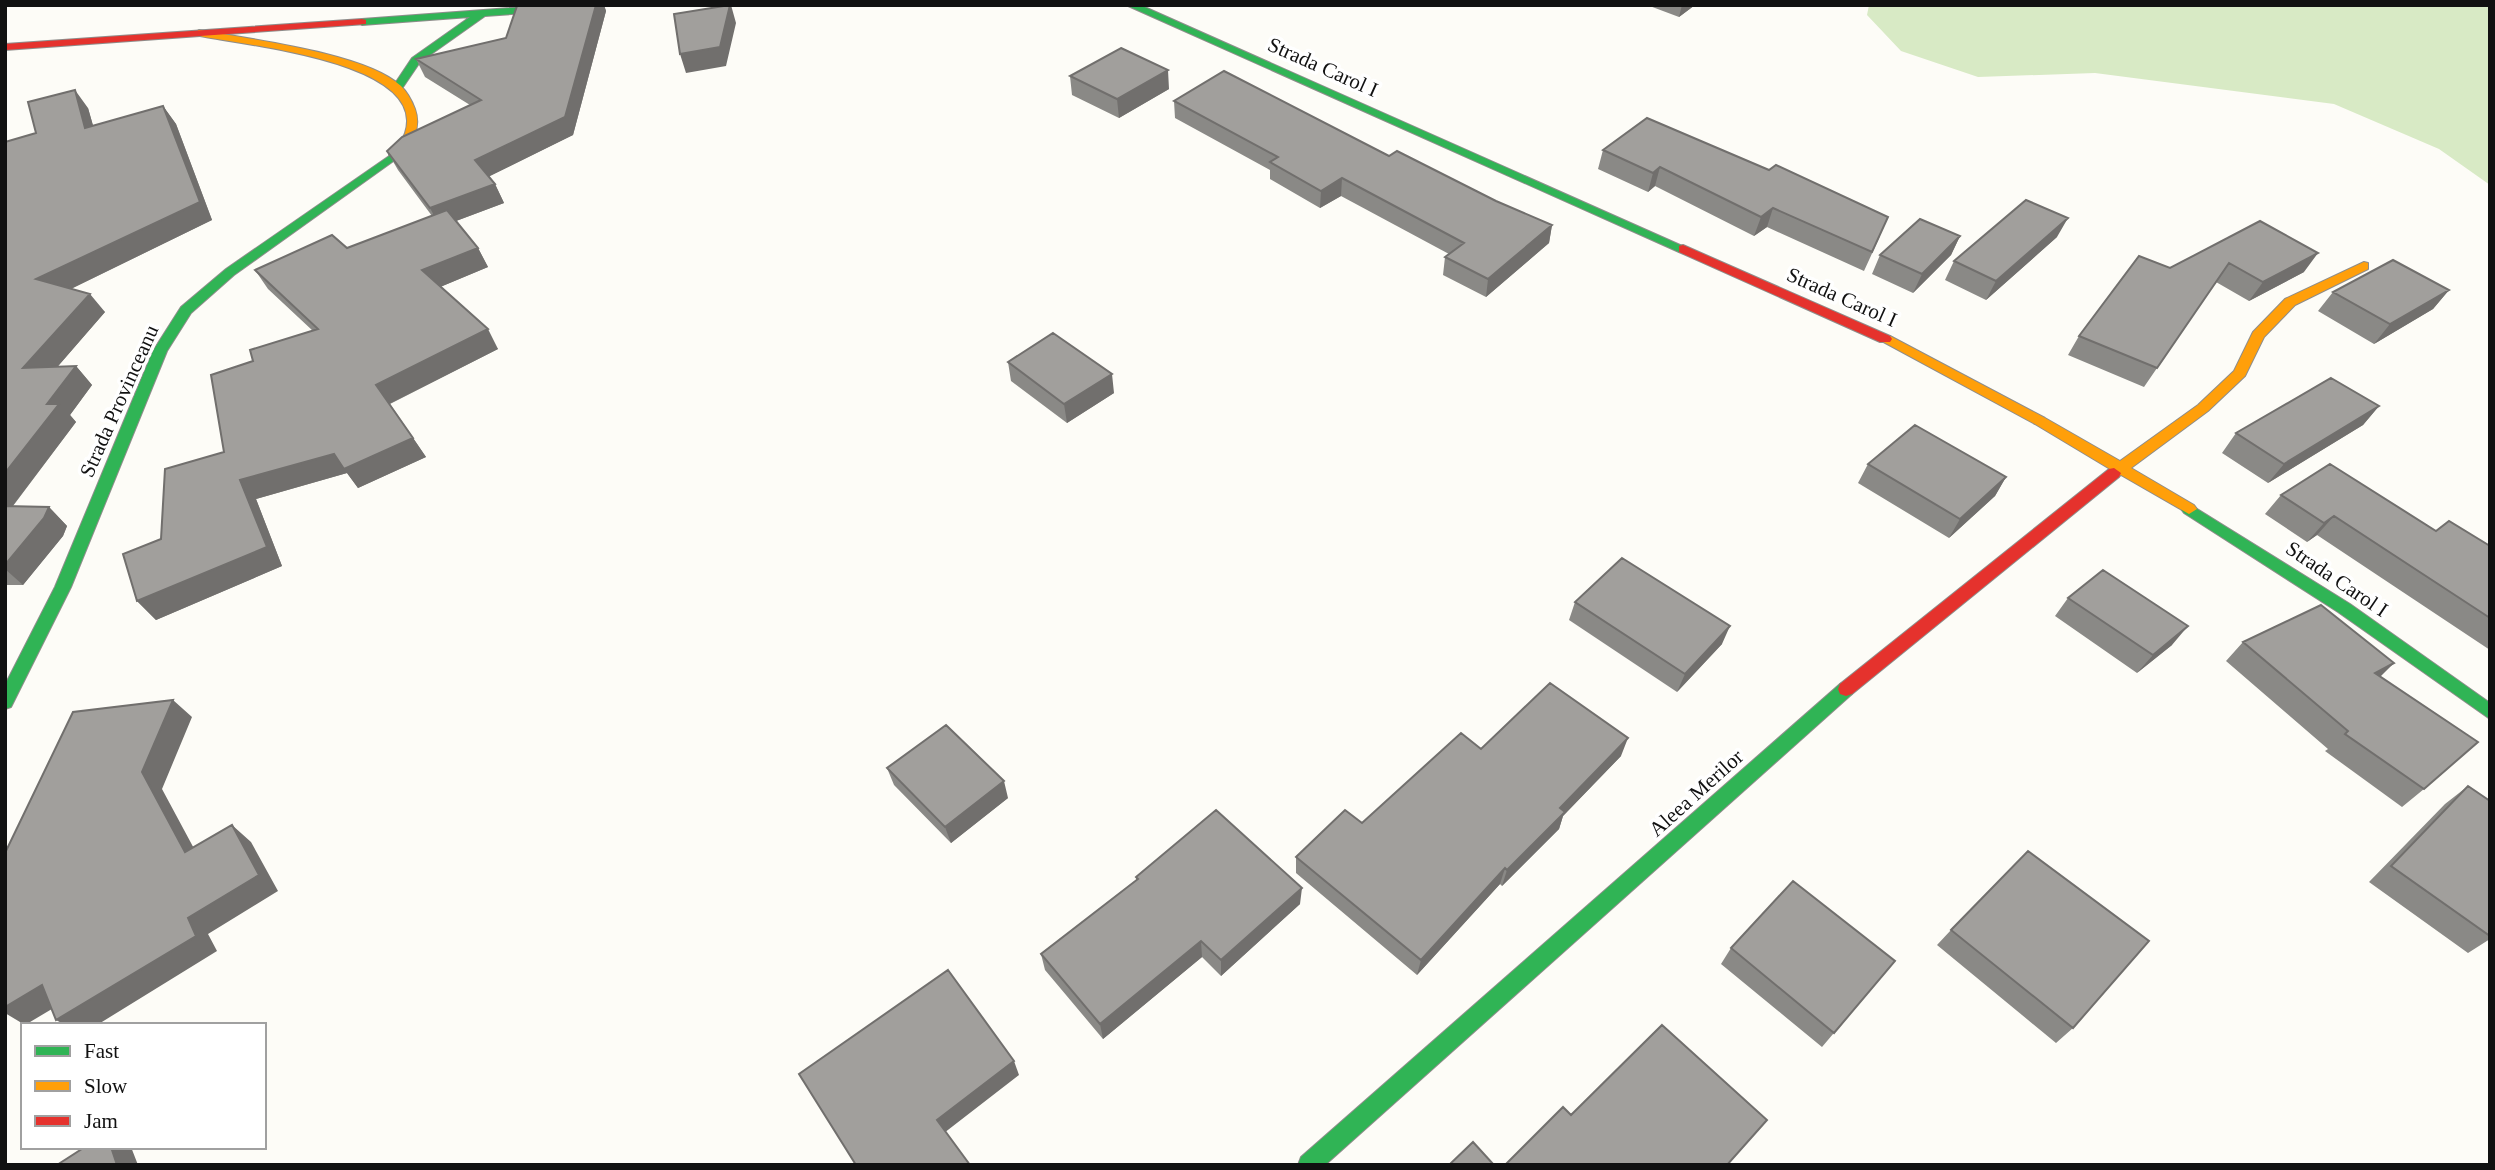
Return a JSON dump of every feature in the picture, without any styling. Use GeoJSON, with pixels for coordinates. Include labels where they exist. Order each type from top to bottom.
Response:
{"type":"FeatureCollection","features":[{"type":"Feature","properties":{"kind":"street"},"geometry":{"type":"LineString","coordinates":[[5,47],[596,5]]}},
{"type":"Feature","properties":{"kind":"street","name":"Strada Carol I"},"geometry":{"type":"LineString","coordinates":[[1130,5],[1882,337],[1990,392],[2122,467],[2313,586],[2490,712]]}},
{"type":"Feature","properties":{"kind":"street"},"geometry":{"type":"LineString","coordinates":[[199,33],[337,63],[397,88],[416,60],[483,13]]}},
{"type":"Feature","properties":{"kind":"street","name":"Strada Provinceanu"},"geometry":{"type":"LineString","coordinates":[[5,702],[63,587],[160,351],[173,329],[205,291],[380,168],[401,150],[412,132],[413,118],[397,88]]}},
{"type":"Feature","properties":{"kind":"street","name":"Aleea Merilor"},"geometry":{"type":"LineString","coordinates":[[1309,1165],[1832,700],[2122,467],[2203,408],[2240,373],[2258,335],[2290,302],[2364,266]]}},
{"type":"Feature","properties":{"kind":"green space"},"geometry":{"type":"Polygon","coordinates":[[[1869,5],[2490,5],[2490,185],[2439,149],[2334,104],[2095,73],[1978,77],[1901,51],[1867,15],[1869,5]]]}},
{"type":"Feature","properties":{"kind":"building"},"geometry":{"type":"Polygon","coordinates":[[[596,5],[565,117],[475,160],[495,184],[430,208],[387,151],[402,137],[481,100],[416,59],[506,38],[517,6],[596,5]]]}},
{"type":"Feature","properties":{"kind":"building"},"geometry":{"type":"Polygon","coordinates":[[[730,5],[720,47],[680,54],[674,14],[730,5]]]}},
{"type":"Feature","properties":{"kind":"building"},"geometry":{"type":"Polygon","coordinates":[[[1121,48],[1168,70],[1117,99],[1070,76],[1121,48]]]}},
{"type":"Feature","properties":{"kind":"building"},"geometry":{"type":"Polygon","coordinates":[[[1224,71],[1389,156],[1397,151],[1496,201],[1552,225],[1488,279],[1445,257],[1464,243],[1342,178],[1321,191],[1270,162],[1278,157],[1174,101],[1224,71]]]}},
{"type":"Feature","properties":{"kind":"building"},"geometry":{"type":"Polygon","coordinates":[[[75,90],[85,128],[163,106],[200,202],[36,279],[90,294],[23,368],[76,366],[47,404],[59,404],[5,473],[5,142],[36,133],[28,102],[75,90]]]}},
{"type":"Feature","properties":{"kind":"building"},"geometry":{"type":"Polygon","coordinates":[[[1647,118],[1769,170],[1776,165],[1888,217],[1872,252],[1773,208],[1761,217],[1660,167],[1653,173],[1603,150],[1647,118]]]}},
{"type":"Feature","properties":{"kind":"building"},"geometry":{"type":"Polygon","coordinates":[[[2026,200],[2068,218],[1996,281],[1954,261],[2026,200]]]}},
{"type":"Feature","properties":{"kind":"building"},"geometry":{"type":"Polygon","coordinates":[[[447,210],[478,248],[422,270],[488,329],[376,385],[413,438],[344,469],[334,454],[240,480],[267,547],[137,601],[123,554],[161,539],[165,469],[224,452],[211,375],[253,361],[250,350],[318,329],[255,270],[332,235],[347,248],[447,210]]]}},
{"type":"Feature","properties":{"kind":"building"},"geometry":{"type":"Polygon","coordinates":[[[1920,219],[1960,236],[1922,274],[1880,255],[1920,219]]]}},
{"type":"Feature","properties":{"kind":"building"},"geometry":{"type":"Polygon","coordinates":[[[2260,221],[2318,253],[2263,282],[2229,263],[2157,368],[2079,336],[2139,256],[2170,268],[2260,221]]]}},
{"type":"Feature","properties":{"kind":"building"},"geometry":{"type":"Polygon","coordinates":[[[2393,260],[2449,290],[2390,324],[2333,292],[2393,260]]]}},
{"type":"Feature","properties":{"kind":"building"},"geometry":{"type":"Polygon","coordinates":[[[1053,333],[1112,374],[1064,404],[1008,362],[1053,333]]]}},
{"type":"Feature","properties":{"kind":"building"},"geometry":{"type":"Polygon","coordinates":[[[2331,378],[2379,406],[2284,464],[2236,433],[2331,378]]]}},
{"type":"Feature","properties":{"kind":"building"},"geometry":{"type":"Polygon","coordinates":[[[1915,425],[2006,477],[1960,519],[1868,464],[1915,425]]]}},
{"type":"Feature","properties":{"kind":"building"},"geometry":{"type":"Polygon","coordinates":[[[2330,464],[2436,531],[2449,521],[2490,546],[2490,618],[2334,516],[2324,523],[2281,495],[2330,464]]]}},
{"type":"Feature","properties":{"kind":"building"},"geometry":{"type":"Polygon","coordinates":[[[5,506],[49,507],[44,518],[5,565],[5,506]]]}},
{"type":"Feature","properties":{"kind":"building"},"geometry":{"type":"Polygon","coordinates":[[[1622,558],[1730,626],[1685,674],[1575,602],[1622,558]]]}},
{"type":"Feature","properties":{"kind":"building"},"geometry":{"type":"Polygon","coordinates":[[[2103,570],[2188,626],[2153,655],[2068,598],[2103,570]]]}},
{"type":"Feature","properties":{"kind":"building"},"geometry":{"type":"Polygon","coordinates":[[[2321,605],[2394,663],[2375,673],[2478,742],[2424,789],[2345,734],[2348,731],[2243,642],[2321,605]]]}},
{"type":"Feature","properties":{"kind":"building"},"geometry":{"type":"Polygon","coordinates":[[[1550,683],[1628,738],[1560,808],[1565,812],[1507,870],[1505,868],[1421,960],[1296,857],[1345,810],[1362,823],[1461,733],[1481,749],[1550,683]]]}},
{"type":"Feature","properties":{"kind":"building"},"geometry":{"type":"Polygon","coordinates":[[[173,700],[142,772],[185,852],[232,825],[259,875],[188,918],[196,936],[56,1020],[42,985],[5,1007],[5,853],[73,712],[173,700]]]}},
{"type":"Feature","properties":{"kind":"building"},"geometry":{"type":"Polygon","coordinates":[[[946,725],[1004,781],[945,827],[887,768],[946,725]]]}},
{"type":"Feature","properties":{"kind":"building"},"geometry":{"type":"Polygon","coordinates":[[[2468,786],[2490,801],[2490,936],[2391,866],[2468,786]]]}},
{"type":"Feature","properties":{"kind":"building"},"geometry":{"type":"Polygon","coordinates":[[[1216,810],[1302,888],[1221,960],[1201,941],[1100,1024],[1041,954],[1138,879],[1136,877],[1216,810]]]}},
{"type":"Feature","properties":{"kind":"building"},"geometry":{"type":"Polygon","coordinates":[[[2028,851],[2149,941],[2073,1028],[1951,930],[2028,851]]]}},
{"type":"Feature","properties":{"kind":"building"},"geometry":{"type":"Polygon","coordinates":[[[1793,881],[1895,961],[1834,1033],[1731,948],[1793,881]]]}},
{"type":"Feature","properties":{"kind":"building"},"geometry":{"type":"Polygon","coordinates":[[[948,970],[1014,1061],[937,1120],[970,1165],[856,1165],[799,1074],[948,970]]]}},
{"type":"Feature","properties":{"kind":"building"},"geometry":{"type":"Polygon","coordinates":[[[1662,1025],[1767,1120],[1727,1165],[1505,1165],[1563,1107],[1571,1115],[1662,1025]]]}},
{"type":"Feature","properties":{"kind":"building"},"geometry":{"type":"Polygon","coordinates":[[[1473,1142],[1494,1165],[1449,1165],[1473,1142]]]}},
{"type":"Feature","properties":{"kind":"building"},"geometry":{"type":"Polygon","coordinates":[[[82,1149],[112,1149],[117,1165],[57,1165],[82,1149]]]}},
{"type":"Feature","properties":{"kind":"traffic: fast"},"geometry":{"type":"LineString","coordinates":[[362,22],[595,5]]}},
{"type":"Feature","properties":{"kind":"traffic: fast"},"geometry":{"type":"LineString","coordinates":[[1131,5],[1683,249]]}},
{"type":"Feature","properties":{"kind":"traffic: fast"},"geometry":{"type":"LineString","coordinates":[[397,88],[416,60],[481,14]]}},
{"type":"Feature","properties":{"kind":"traffic: fast"},"geometry":{"type":"LineString","coordinates":[[5,702],[63,587],[160,351],[186,310],[230,272],[395,155]]}},
{"type":"Feature","properties":{"kind":"traffic: fast"},"geometry":{"type":"LineString","coordinates":[[2189,509],[2344,608],[2490,712]]}},
{"type":"Feature","properties":{"kind":"traffic: fast"},"geometry":{"type":"LineString","coordinates":[[1309,1165],[1846,689]]}},
{"type":"Feature","properties":{"kind":"traffic: slow"},"geometry":{"type":"LineString","coordinates":[[199,33],[304,53],[360,68],[382,77],[399,90],[412,118],[410,135],[395,155]]}},
{"type":"Feature","properties":{"kind":"traffic: slow"},"geometry":{"type":"LineString","coordinates":[[2114,473],[2203,408],[2240,373],[2258,335],[2290,302],[2364,266]]}},
{"type":"Feature","properties":{"kind":"traffic: slow"},"geometry":{"type":"LineString","coordinates":[[1885,339],[2040,421],[2189,509]]}},
{"type":"Feature","properties":{"kind":"traffic: jam"},"geometry":{"type":"LineString","coordinates":[[5,47],[362,22]]}},
{"type":"Feature","properties":{"kind":"traffic: jam"},"geometry":{"type":"LineString","coordinates":[[1683,249],[1885,339]]}},
{"type":"Feature","properties":{"kind":"traffic: jam"},"geometry":{"type":"LineString","coordinates":[[1846,689],[2114,473]]}}]}
